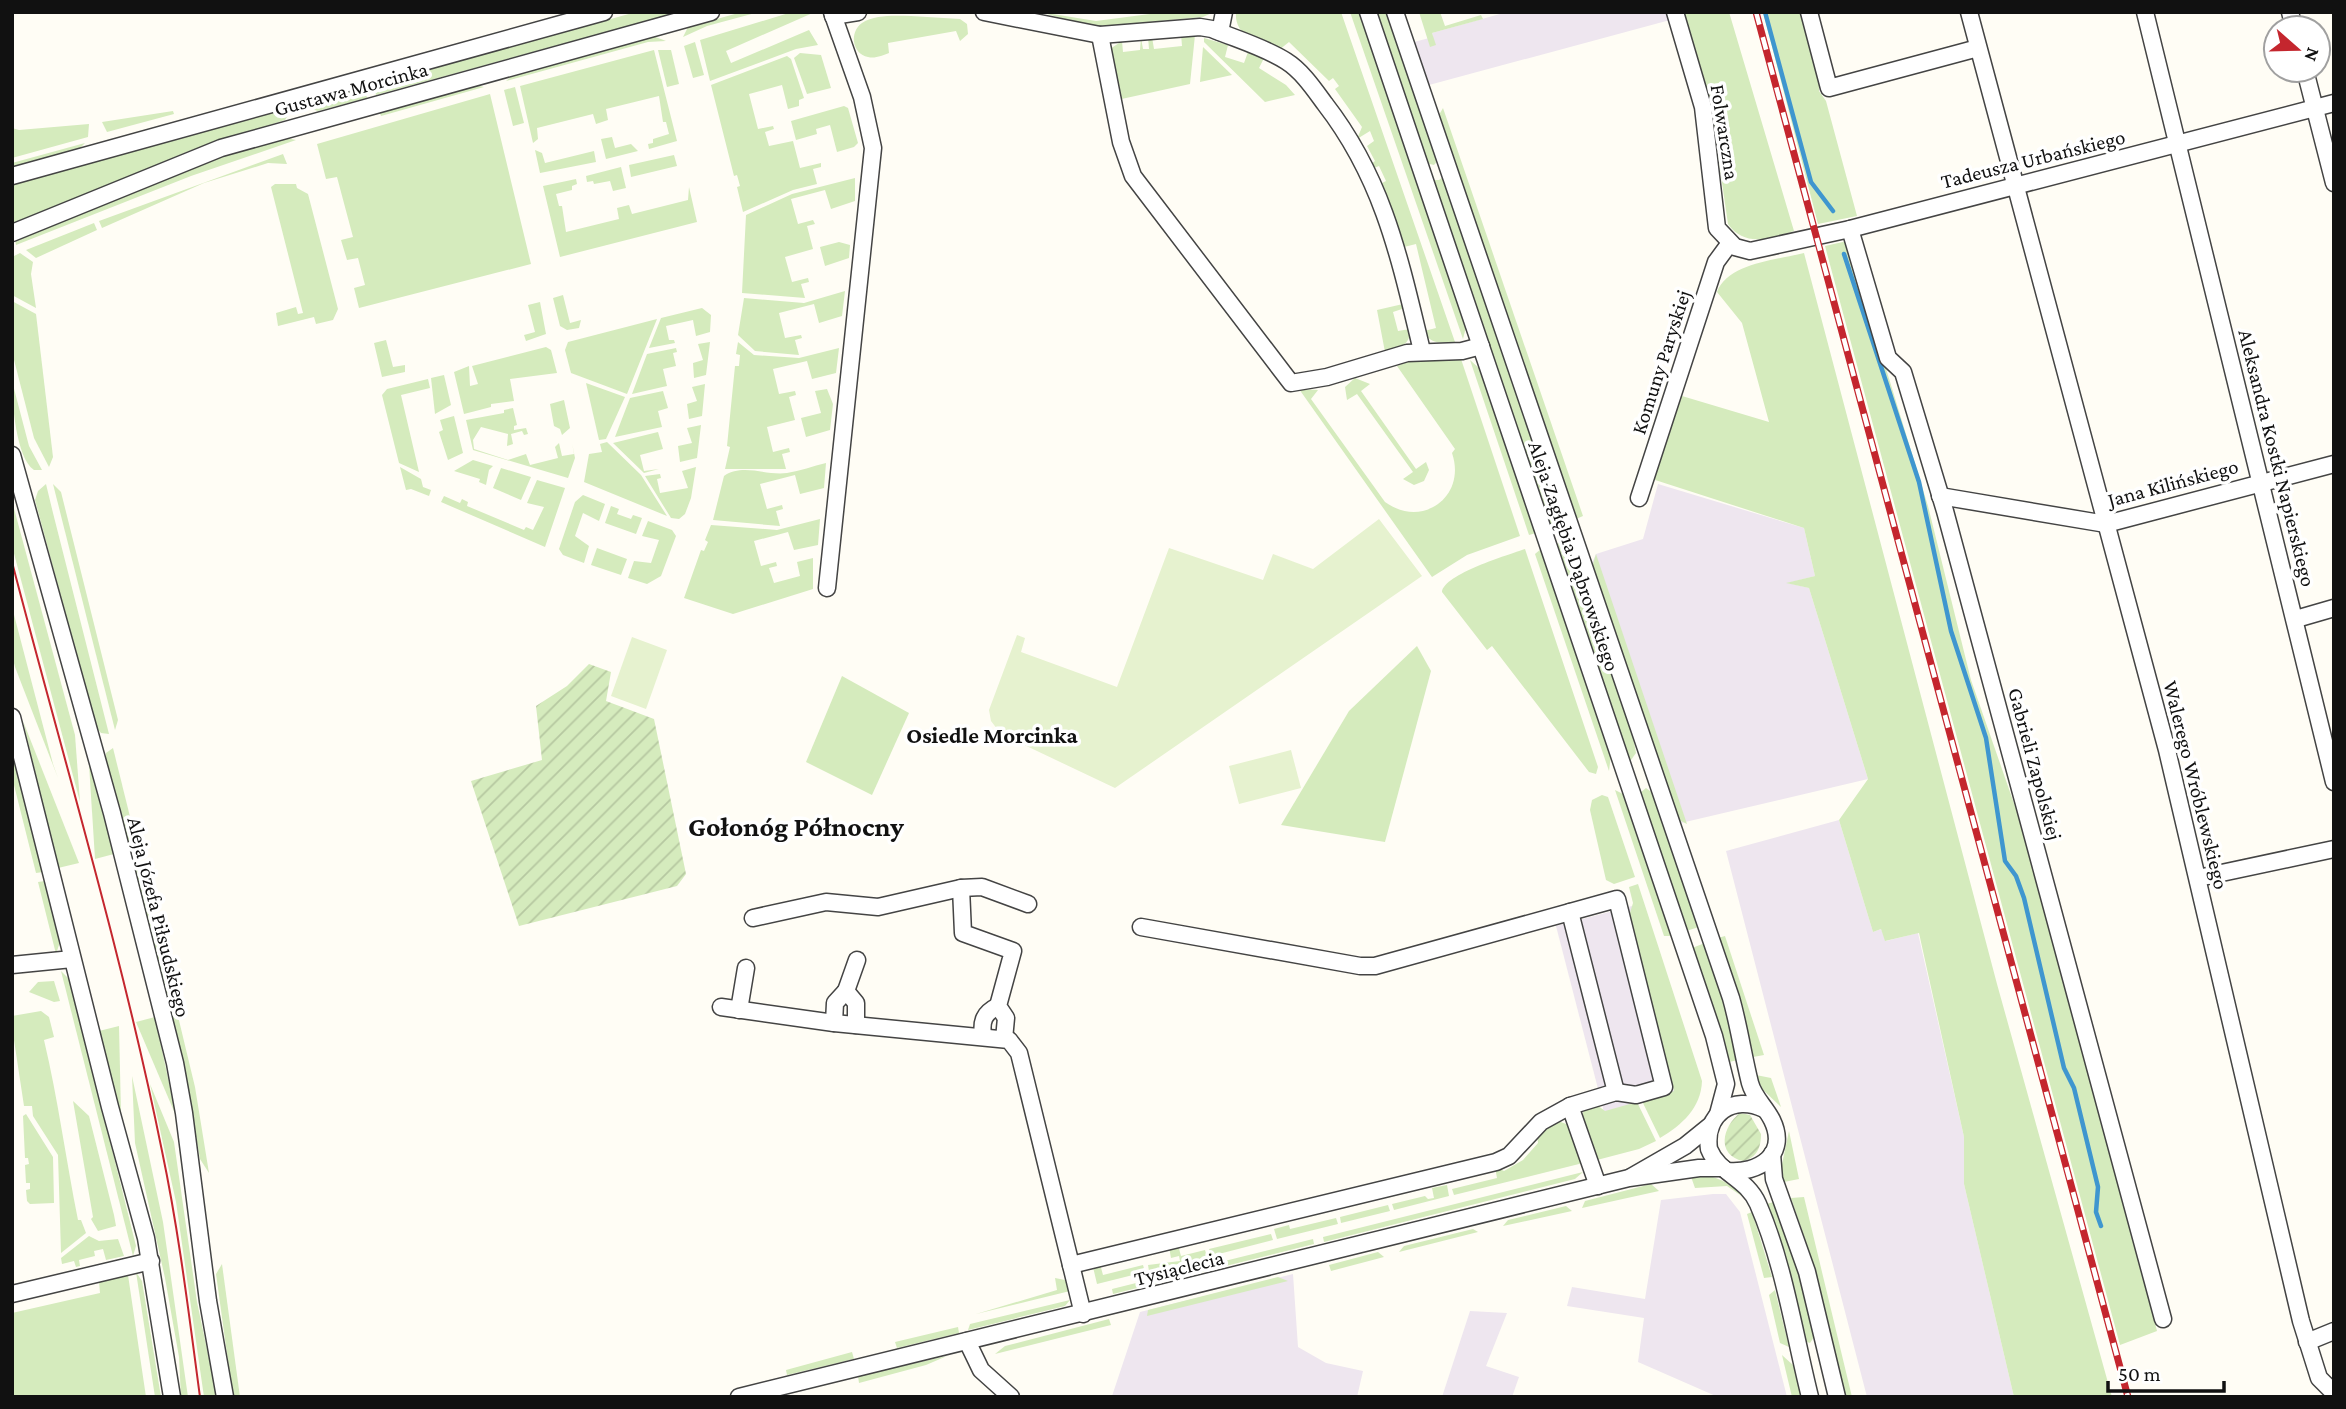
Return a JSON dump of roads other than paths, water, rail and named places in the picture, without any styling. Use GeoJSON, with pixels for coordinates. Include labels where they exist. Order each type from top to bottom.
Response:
{"type":"FeatureCollection","features":[{"type":"Feature","properties":{"kind":"street","name":"Gustawa Morcinka"},"geometry":{"type":"LineString","coordinates":[[12,176],[604,12]]}},
{"type":"Feature","properties":{"kind":"street","name":"Gustawa Morcinka"},"geometry":{"type":"LineString","coordinates":[[12,233],[201,154],[710,12]]}},
{"type":"Feature","properties":{"kind":"street"},"geometry":{"type":"LineString","coordinates":[[827,588],[873,148],[862,97],[833,14],[858,12]]}},
{"type":"Feature","properties":{"kind":"street"},"geometry":{"type":"LineString","coordinates":[[984,12],[1100,35],[1200,27],[1220,32],[1287,62],[1348,133],[1369,171],[1387,215],[1422,351]]}},
{"type":"Feature","properties":{"kind":"street"},"geometry":{"type":"LineString","coordinates":[[1220,32],[1224,12]]}},
{"type":"Feature","properties":{"kind":"street","name":"Aleja Zagłębia Dąbrowskiego"},"geometry":{"type":"LineString","coordinates":[[1368,12],[1720,1056],[1726,1090],[1714,1120]]}},
{"type":"Feature","properties":{"kind":"street","name":"Aleja Zagłębia Dąbrowskiego"},"geometry":{"type":"LineString","coordinates":[[1395,12],[1731,998],[1753,1092],[1764,1109]]}},
{"type":"Feature","properties":{"kind":"street","name":"Folwarczna"},"geometry":{"type":"LineString","coordinates":[[1675,12],[1703,107],[1716,224],[1721,234],[1736,246]]}},
{"type":"Feature","properties":{"kind":"street"},"geometry":{"type":"LineString","coordinates":[[1809,12],[1829,88],[1979,48]]}},
{"type":"Feature","properties":{"kind":"street","name":"Walerego Wróblewskiego"},"geometry":{"type":"LineString","coordinates":[[1969,12],[2167,750],[2307,1342],[2319,1378],[2334,1393]]}},
{"type":"Feature","properties":{"kind":"street","name":"Aleksandra Kostki Napierskiego"},"geometry":{"type":"LineString","coordinates":[[2145,12],[2334,782]]}},
{"type":"Feature","properties":{"kind":"street"},"geometry":{"type":"LineString","coordinates":[[1100,35],[1121,142],[1133,176],[1291,383],[1327,377],[1422,351],[1462,351],[1481,346]]}},
{"type":"Feature","properties":{"kind":"street"},"geometry":{"type":"LineString","coordinates":[[2308,84],[2334,183]]}},
{"type":"Feature","properties":{"kind":"street"},"geometry":{"type":"LineString","coordinates":[[296,97],[303,124]]}},
{"type":"Feature","properties":{"kind":"street","name":"Tadeusza Urbańskiego"},"geometry":{"type":"LineString","coordinates":[[1736,246],[1760,250],[1850,229],[2334,103]]}},
{"type":"Feature","properties":{"kind":"street"},"geometry":{"type":"LineString","coordinates":[[1420,168],[1429,172],[1438,171],[1445,158]]}},
{"type":"Feature","properties":{"kind":"street","name":"Gabrieli Zapolskiej"},"geometry":{"type":"LineString","coordinates":[[1850,229],[1888,358],[1903,372],[1940,496],[2163,1319]]}},
{"type":"Feature","properties":{"kind":"street","name":"Komuny Paryskiej"},"geometry":{"type":"LineString","coordinates":[[1639,498],[1716,262],[1736,246]]}},
{"type":"Feature","properties":{"kind":"street","name":"Aleja Józefa Piłsudskiego"},"geometry":{"type":"LineString","coordinates":[[12,455],[75,691],[102,777],[174,1063],[184,1113],[208,1301],[225,1397]]}},
{"type":"Feature","properties":{"kind":"street","name":"Jana Kilińskiego"},"geometry":{"type":"LineString","coordinates":[[1940,496],[2106,524],[2334,464]]}},
{"type":"Feature","properties":{"kind":"street"},"geometry":{"type":"LineString","coordinates":[[2296,619],[2334,608]]}},
{"type":"Feature","properties":{"kind":"street"},"geometry":{"type":"LineString","coordinates":[[12,718],[151,1261],[172,1397]]}},
{"type":"Feature","properties":{"kind":"street"},"geometry":{"type":"LineString","coordinates":[[1627,776],[1652,767]]}},
{"type":"Feature","properties":{"kind":"street"},"geometry":{"type":"LineString","coordinates":[[2198,878],[2334,849]]}},
{"type":"Feature","properties":{"kind":"street"},"geometry":{"type":"LineString","coordinates":[[753,918],[826,902],[878,907],[961,888],[982,887],[1028,904]]}},
{"type":"Feature","properties":{"kind":"street"},"geometry":{"type":"LineString","coordinates":[[961,888],[963,933],[1013,951],[998,1006],[985,1015],[982,1023],[983,1035]]}},
{"type":"Feature","properties":{"kind":"street"},"geometry":{"type":"LineString","coordinates":[[1071,1265],[1496,1162],[1509,1156],[1541,1122],[1570,1106],[1616,1092],[1636,1095],[1664,1087],[1617,899],[1386,964],[1368,966],[1141,927]]}},
{"type":"Feature","properties":{"kind":"street"},"geometry":{"type":"LineString","coordinates":[[1570,912],[1616,1092]]}},
{"type":"Feature","properties":{"kind":"street"},"geometry":{"type":"LineString","coordinates":[[12,965],[72,959]]}},
{"type":"Feature","properties":{"kind":"street"},"geometry":{"type":"LineString","coordinates":[[834,1023],[835,1003],[846,992],[857,960]]}},
{"type":"Feature","properties":{"kind":"street"},"geometry":{"type":"LineString","coordinates":[[739,1010],[746,968]]}},
{"type":"Feature","properties":{"kind":"street"},"geometry":{"type":"LineString","coordinates":[[846,992],[856,1003],[856,1025]]}},
{"type":"Feature","properties":{"kind":"street"},"geometry":{"type":"LineString","coordinates":[[998,1006],[1006,1018],[1004,1039]]}},
{"type":"Feature","properties":{"kind":"street"},"geometry":{"type":"LineString","coordinates":[[721,1007],[834,1023],[983,1035],[1004,1039],[1015,1045],[1020,1053],[1083,1314]]}},
{"type":"Feature","properties":{"kind":"street"},"geometry":{"type":"LineString","coordinates":[[1810,1397],[1776,1258],[1757,1203],[1744,1182],[1725,1170],[1709,1149],[1714,1120],[1728,1105],[1740,1102],[1764,1109],[1775,1130],[1772,1172],[1807,1272],[1837,1397]]}},
{"type":"Feature","properties":{"kind":"street"},"geometry":{"type":"LineString","coordinates":[[1570,1106],[1598,1186]]}},
{"type":"Feature","properties":{"kind":"street","name":"Tysiąclecia"},"geometry":{"type":"LineString","coordinates":[[1629,1178],[1685,1146],[1714,1120]]}},
{"type":"Feature","properties":{"kind":"street"},"geometry":{"type":"LineString","coordinates":[[1725,1170],[1755,1170],[1772,1154]]}},
{"type":"Feature","properties":{"kind":"street","name":"Tysiąclecia"},"geometry":{"type":"LineString","coordinates":[[748,1396],[1629,1178],[1699,1168],[1725,1170]]}},
{"type":"Feature","properties":{"kind":"street"},"geometry":{"type":"LineString","coordinates":[[12,1294],[151,1261]]}},
{"type":"Feature","properties":{"kind":"street"},"geometry":{"type":"LineString","coordinates":[[2307,1342],[2334,1331]]}},
{"type":"Feature","properties":{"kind":"street"},"geometry":{"type":"LineString","coordinates":[[967,1341],[981,1370],[1011,1397]]}},
{"type":"Feature","properties":{"kind":"waterway"},"geometry":{"type":"LineString","coordinates":[[1765,12],[1811,182],[1833,211]]}},
{"type":"Feature","properties":{"kind":"waterway"},"geometry":{"type":"LineString","coordinates":[[1844,254],[1919,482],[1951,631],[1986,738],[2005,861],[2016,876],[2024,898],[2064,1068],[2074,1088],[2098,1187],[2096,1212],[2101,1226]]}},
{"type":"Feature","properties":{"kind":"tram line"},"geometry":{"type":"LineString","coordinates":[[12,562],[110,929],[146,1077],[174,1212],[200,1397]]}},
{"type":"Feature","properties":{"kind":"railway"},"geometry":{"type":"LineString","coordinates":[[1756,12],[2128,1397]]}},
{"type":"Feature","properties":{"kind":"district","name":"Osiedle Morcinka"},"geometry":{"type":"Point","coordinates":[992,735]}},
{"type":"Feature","properties":{"kind":"district","name":"Gołonóg Północny"},"geometry":{"type":"Point","coordinates":[796,826]}}]}
